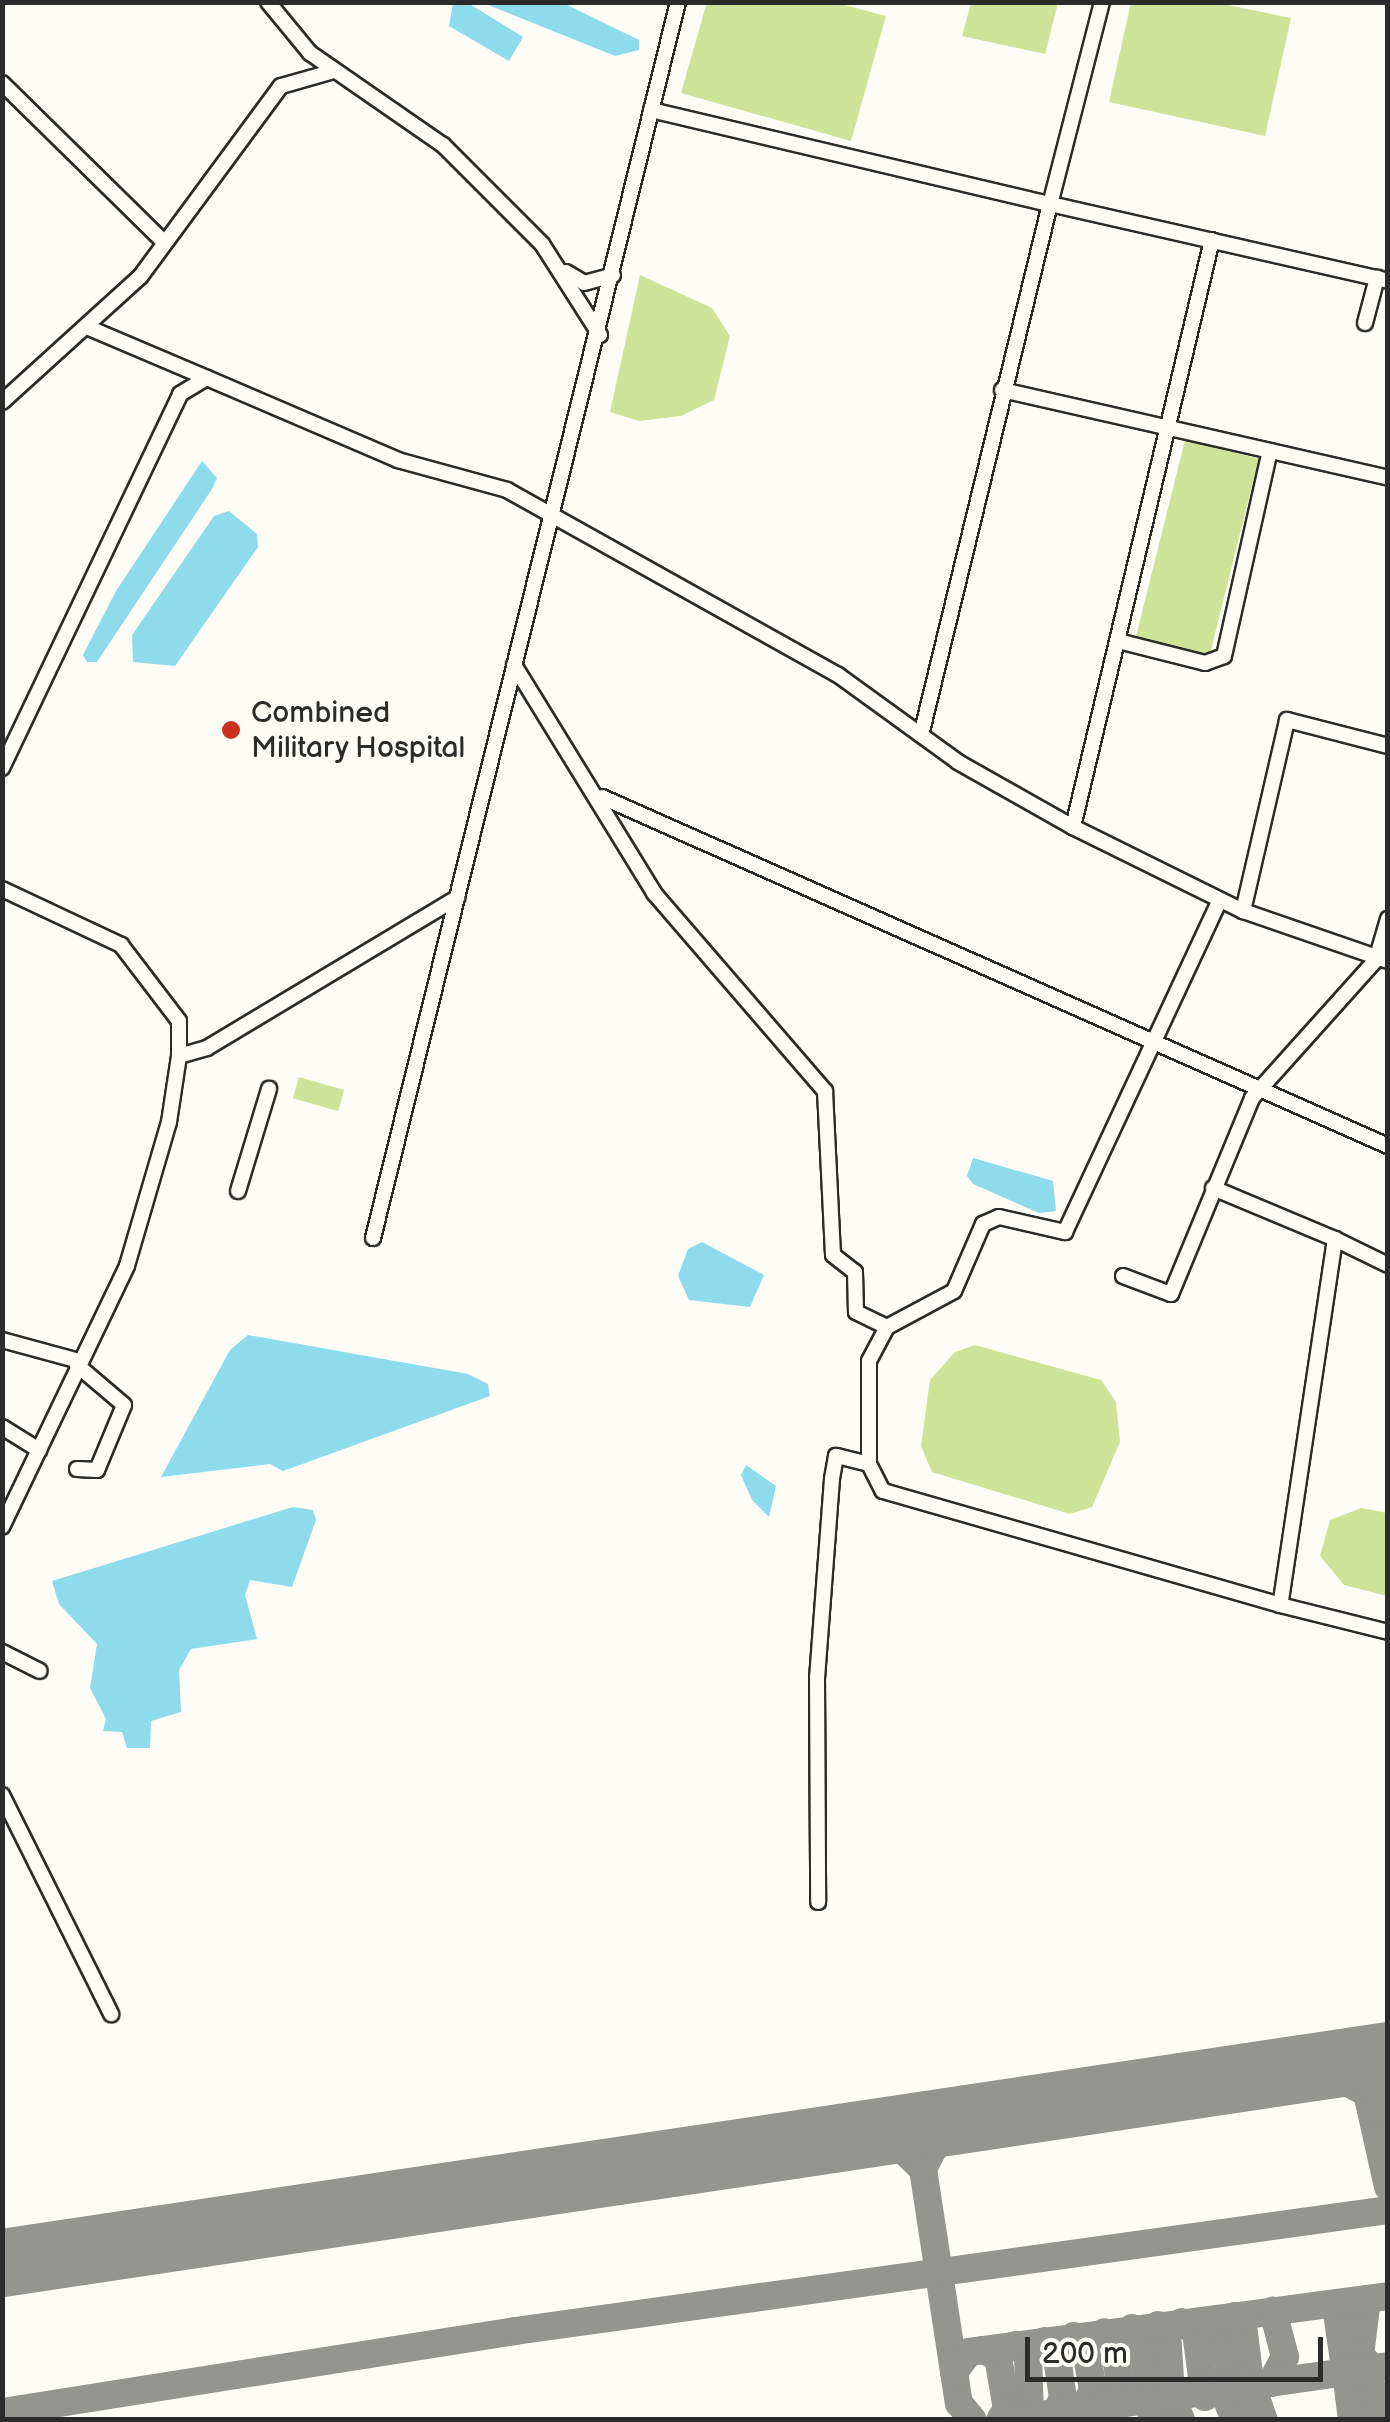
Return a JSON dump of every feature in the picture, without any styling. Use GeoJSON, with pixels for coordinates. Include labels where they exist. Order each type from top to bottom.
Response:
{"type":"FeatureCollection","features":[{"type":"Feature","properties":{"kind":"street"},"geometry":{"type":"LineString","coordinates":[[268,2],[334,71],[443,145],[565,271],[584,283],[613,275]]}},
{"type":"Feature","properties":{"kind":"street"},"geometry":{"type":"LineString","coordinates":[[373,1238],[549,516],[600,335],[678,2]]}},
{"type":"Feature","properties":{"kind":"street"},"geometry":{"type":"LineString","coordinates":[[921,736],[1002,390],[1102,2]]}},
{"type":"Feature","properties":{"kind":"street"},"geometry":{"type":"LineString","coordinates":[[2,402],[88,328],[165,243],[280,86],[334,71]]}},
{"type":"Feature","properties":{"kind":"street"},"geometry":{"type":"LineString","coordinates":[[2,83],[165,243]]}},
{"type":"Feature","properties":{"kind":"street"},"geometry":{"type":"LineString","coordinates":[[651,110],[1382,279],[1365,324]]}},
{"type":"Feature","properties":{"kind":"street"},"geometry":{"type":"LineString","coordinates":[[1073,828],[1212,240]]}},
{"type":"Feature","properties":{"kind":"street"},"geometry":{"type":"LineString","coordinates":[[565,271],[600,335]]}},
{"type":"Feature","properties":{"kind":"street"},"geometry":{"type":"LineString","coordinates":[[88,328],[398,460],[507,490],[838,675],[921,736],[1073,828],[1243,911],[1382,960]]}},
{"type":"Feature","properties":{"kind":"street"},"geometry":{"type":"LineString","coordinates":[[2,768],[180,394],[207,378]]}},
{"type":"Feature","properties":{"kind":"street"},"geometry":{"type":"LineString","coordinates":[[1002,390],[1388,478]]}},
{"type":"Feature","properties":{"kind":"street"},"geometry":{"type":"LineString","coordinates":[[1118,641],[1205,663],[1224,656],[1270,450]]}},
{"type":"Feature","properties":{"kind":"street"},"geometry":{"type":"LineString","coordinates":[[514,665],[581,780],[602,797],[1388,1146]]}},
{"type":"Feature","properties":{"kind":"street"},"geometry":{"type":"LineString","coordinates":[[1243,911],[1287,720],[1388,746]]}},
{"type":"Feature","properties":{"kind":"street"},"geometry":{"type":"LineString","coordinates":[[602,797],[654,892],[825,1091],[833,1256],[855,1272],[856,1312],[887,1327]]}},
{"type":"Feature","properties":{"kind":"street"},"geometry":{"type":"LineString","coordinates":[[2,889],[122,945],[178,1021],[179,1056],[169,1122],[127,1266],[2,1526]]}},
{"type":"Feature","properties":{"kind":"street"},"geometry":{"type":"LineString","coordinates":[[179,1056],[207,1048],[457,898]]}},
{"type":"Feature","properties":{"kind":"street"},"geometry":{"type":"LineString","coordinates":[[1220,900],[1065,1232],[999,1217],[983,1224],[954,1291],[887,1327],[869,1360],[870,1464],[883,1492],[1388,1632]]}},
{"type":"Feature","properties":{"kind":"street"},"geometry":{"type":"LineString","coordinates":[[1123,1276],[1170,1294],[1213,1188],[1273,1067],[1382,960],[1388,919]]}},
{"type":"Feature","properties":{"kind":"street"},"geometry":{"type":"LineString","coordinates":[[238,1191],[270,1088]]}},
{"type":"Feature","properties":{"kind":"street"},"geometry":{"type":"LineString","coordinates":[[1213,1188],[1388,1265]]}},
{"type":"Feature","properties":{"kind":"street"},"geometry":{"type":"LineString","coordinates":[[1280,1605],[1335,1239]]}},
{"type":"Feature","properties":{"kind":"street"},"geometry":{"type":"LineString","coordinates":[[2,1340],[78,1363],[124,1405],[97,1470],[76,1468]]}},
{"type":"Feature","properties":{"kind":"street"},"geometry":{"type":"LineString","coordinates":[[2,1426],[38,1450]]}},
{"type":"Feature","properties":{"kind":"street"},"geometry":{"type":"LineString","coordinates":[[818,1902],[817,1677],[832,1479],[836,1456],[870,1464]]}},
{"type":"Feature","properties":{"kind":"street"},"geometry":{"type":"LineString","coordinates":[[2,1652],[40,1671]]}},
{"type":"Feature","properties":{"kind":"street"},"geometry":{"type":"LineString","coordinates":[[2,1795],[10,1830],[110,2014]]}},
{"type":"Feature","properties":{"kind":"green space"},"geometry":{"type":"Polygon","coordinates":[[[707,2],[837,3],[886,16],[851,141],[681,93],[707,2]]]}},
{"type":"Feature","properties":{"kind":"green space"},"geometry":{"type":"Polygon","coordinates":[[[1131,2],[1218,3],[1291,18],[1265,136],[1109,102],[1131,2]]]}},
{"type":"Feature","properties":{"kind":"green space"},"geometry":{"type":"Polygon","coordinates":[[[971,3],[1058,3],[1045,54],[962,36],[971,3]]]}},
{"type":"Feature","properties":{"kind":"green space"},"geometry":{"type":"Polygon","coordinates":[[[640,275],[712,308],[730,336],[714,400],[681,416],[639,421],[610,412],[640,275]]]}},
{"type":"Feature","properties":{"kind":"green space"},"geometry":{"type":"Polygon","coordinates":[[[1185,440],[1259,458],[1209,659],[1135,641],[1185,440]]]}},
{"type":"Feature","properties":{"kind":"green space"},"geometry":{"type":"Polygon","coordinates":[[[299,1077],[344,1090],[338,1111],[293,1098],[299,1077]]]}},
{"type":"Feature","properties":{"kind":"green space"},"geometry":{"type":"Polygon","coordinates":[[[975,1345],[1101,1380],[1116,1402],[1120,1442],[1092,1507],[1070,1514],[932,1472],[921,1446],[930,1380],[955,1352],[975,1345]]]}},
{"type":"Feature","properties":{"kind":"green space"},"geometry":{"type":"Polygon","coordinates":[[[1361,1508],[1387,1513],[1387,1596],[1344,1585],[1320,1556],[1330,1520],[1361,1508]]]}},
{"type":"Feature","properties":{"kind":"water"},"geometry":{"type":"Polygon","coordinates":[[[453,3],[468,3],[523,37],[509,61],[449,26],[453,3]]]}},
{"type":"Feature","properties":{"kind":"water"},"geometry":{"type":"Polygon","coordinates":[[[483,3],[563,3],[639,40],[639,50],[615,56],[483,3]]]}},
{"type":"Feature","properties":{"kind":"water"},"geometry":{"type":"Polygon","coordinates":[[[202,461],[217,478],[212,489],[97,662],[87,662],[83,655],[116,591],[202,461]]]}},
{"type":"Feature","properties":{"kind":"water"},"geometry":{"type":"Polygon","coordinates":[[[229,511],[257,534],[258,547],[175,666],[133,662],[132,635],[214,516],[229,511]]]}},
{"type":"Feature","properties":{"kind":"water"},"geometry":{"type":"Polygon","coordinates":[[[973,1158],[1053,1181],[1056,1211],[1039,1213],[973,1184],[967,1176],[973,1158]]]}},
{"type":"Feature","properties":{"kind":"water"},"geometry":{"type":"Polygon","coordinates":[[[702,1242],[764,1275],[750,1307],[689,1300],[678,1276],[688,1249],[702,1242]]]}},
{"type":"Feature","properties":{"kind":"water"},"geometry":{"type":"Polygon","coordinates":[[[248,1335],[468,1374],[488,1384],[490,1396],[283,1471],[270,1464],[161,1477],[230,1350],[248,1335]]]}},
{"type":"Feature","properties":{"kind":"water"},"geometry":{"type":"Polygon","coordinates":[[[746,1465],[776,1486],[769,1517],[752,1500],[741,1475],[746,1465]]]}},
{"type":"Feature","properties":{"kind":"water"},"geometry":{"type":"Polygon","coordinates":[[[293,1507],[313,1510],[316,1520],[292,1587],[250,1580],[245,1595],[257,1639],[191,1649],[179,1670],[181,1712],[151,1721],[150,1748],[127,1748],[122,1732],[103,1731],[106,1719],[90,1688],[97,1644],[59,1604],[52,1581],[293,1507]]]}},
{"type":"Feature","properties":{"kind":"taxiway"},"geometry":{"type":"LineString","coordinates":[[1316,2066],[1367,2093],[1388,2187]]}},
{"type":"Feature","properties":{"kind":"taxiway"},"geometry":{"type":"LineString","coordinates":[[1376,2109],[1388,2075]]}},
{"type":"Feature","properties":{"kind":"taxiway"},"geometry":{"type":"LineString","coordinates":[[923,2169],[938,2139],[971,2118]]}},
{"type":"Feature","properties":{"kind":"taxiway"},"geometry":{"type":"LineString","coordinates":[[865,2134],[903,2150],[923,2169],[959,2403],[973,2420]]}},
{"type":"Feature","properties":{"kind":"taxiway"},"geometry":{"type":"LineString","coordinates":[[2,2412],[515,2331],[1388,2210]]}},
{"type":"Feature","properties":{"kind":"taxiway"},"geometry":{"type":"LineString","coordinates":[[954,2372],[969,2352],[1388,2296]]}},
{"type":"Feature","properties":{"kind":"taxiway"},"geometry":{"type":"LineString","coordinates":[[1367,2299],[1360,2355],[1373,2369]]}},
{"type":"Feature","properties":{"kind":"taxiway"},"geometry":{"type":"LineString","coordinates":[[1345,2302],[1337,2313],[1344,2361],[1355,2371]]}},
{"type":"Feature","properties":{"kind":"taxiway"},"geometry":{"type":"LineString","coordinates":[[1271,2383],[1285,2357],[1273,2311]]}},
{"type":"Feature","properties":{"kind":"taxiway"},"geometry":{"type":"LineString","coordinates":[[1226,2324],[1235,2316],[1243,2325],[1249,2374],[1234,2397]]}},
{"type":"Feature","properties":{"kind":"taxiway"},"geometry":{"type":"LineString","coordinates":[[1182,2322],[1196,2332],[1203,2385],[1212,2390],[1205,2397]]}},
{"type":"Feature","properties":{"kind":"taxiway"},"geometry":{"type":"LineString","coordinates":[[1202,2322],[1223,2330],[1230,2377],[1222,2388],[1235,2420]]}},
{"type":"Feature","properties":{"kind":"taxiway"},"geometry":{"type":"LineString","coordinates":[[1158,2325],[1167,2331],[1171,2395],[1181,2420]]}},
{"type":"Feature","properties":{"kind":"taxiway"},"geometry":{"type":"LineString","coordinates":[[1132,2328],[1142,2337],[1152,2420]]}},
{"type":"Feature","properties":{"kind":"taxiway"},"geometry":{"type":"LineString","coordinates":[[1101,2398],[1111,2404],[1121,2391],[1114,2341],[1104,2332]]}},
{"type":"Feature","properties":{"kind":"taxiway"},"geometry":{"type":"LineString","coordinates":[[1074,2336],[1085,2345],[1093,2390],[1084,2408]]}},
{"type":"Feature","properties":{"kind":"taxiway"},"geometry":{"type":"LineString","coordinates":[[1045,2341],[1056,2351],[1063,2398],[1056,2412]]}},
{"type":"Feature","properties":{"kind":"taxiway"},"geometry":{"type":"LineString","coordinates":[[1016,2345],[1028,2355],[1030,2416]]}},
{"type":"Feature","properties":{"kind":"taxiway"},"geometry":{"type":"LineString","coordinates":[[983,2350],[998,2357],[1007,2409],[1000,2420]]}},
{"type":"Feature","properties":{"kind":"taxiway"},"geometry":{"type":"LineString","coordinates":[[1005,2420],[1388,2366]]}},
{"type":"Feature","properties":{"kind":"taxiway"},"geometry":{"type":"LineString","coordinates":[[1367,2369],[1380,2420]]}},
{"type":"Feature","properties":{"kind":"taxiway"},"geometry":{"type":"LineString","coordinates":[[1346,2372],[1352,2420]]}},
{"type":"Feature","properties":{"kind":"taxiway"},"geometry":{"type":"LineString","coordinates":[[1252,2386],[1264,2420]]}},
{"type":"Feature","properties":{"kind":"runway"},"geometry":{"type":"LineString","coordinates":[[2,2263],[1388,2056]]}},
{"type":"Feature","properties":{"kind":"place","name":"Combined Military Hospital"},"geometry":{"type":"Point","coordinates":[231,730]}}]}
